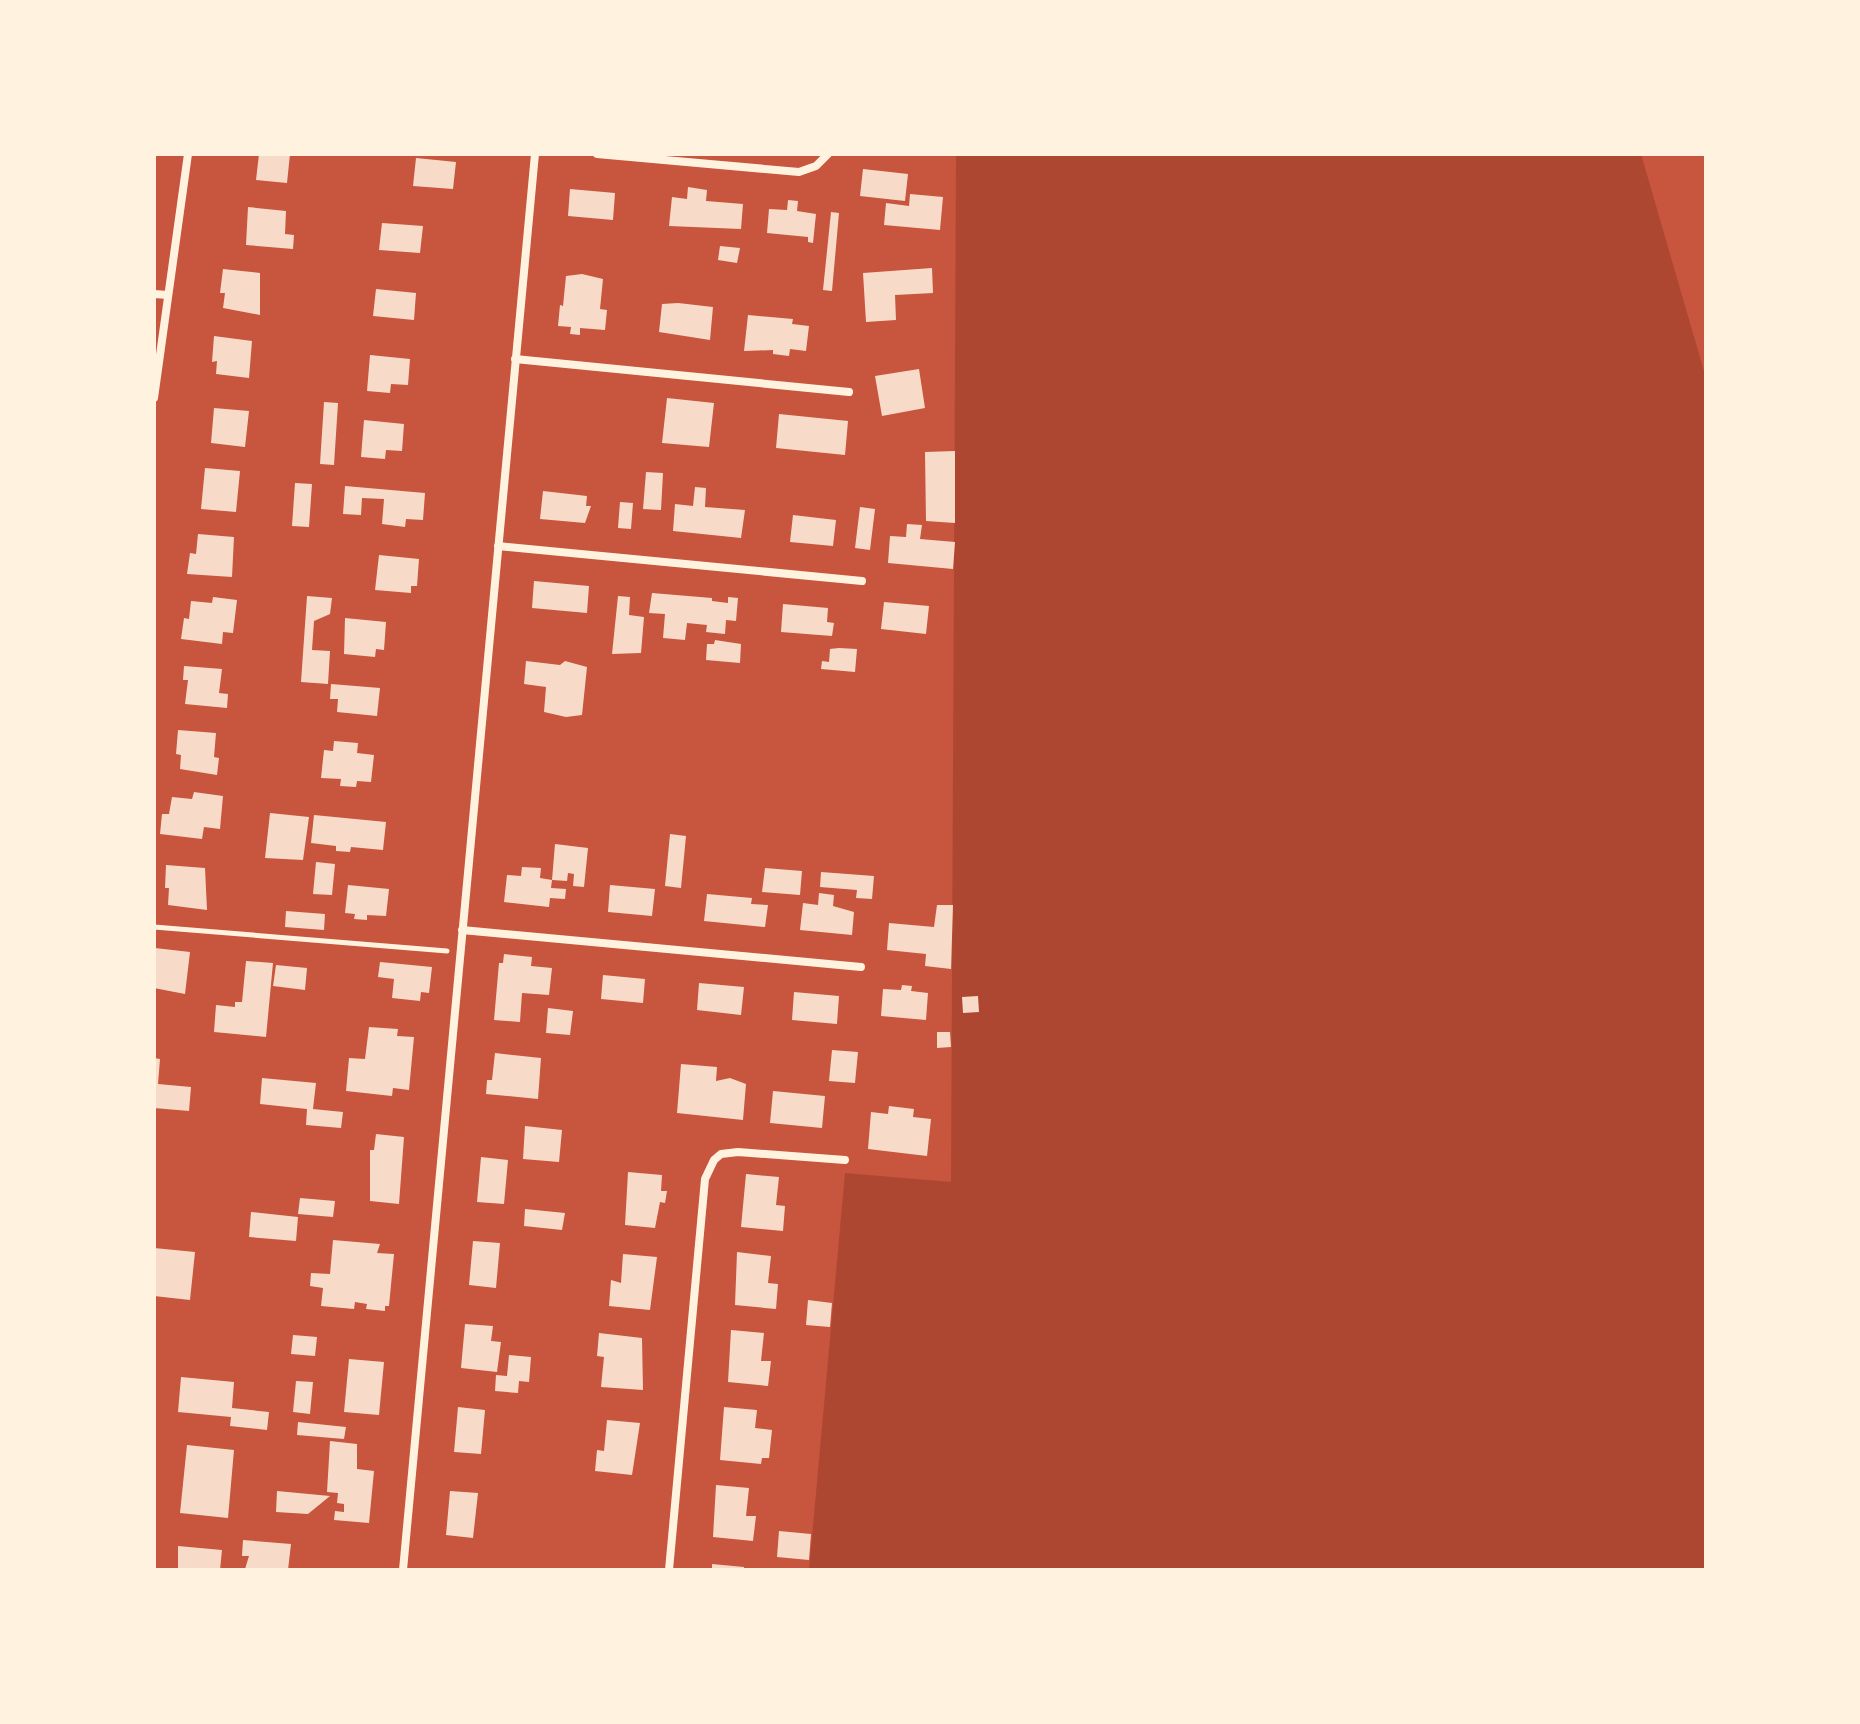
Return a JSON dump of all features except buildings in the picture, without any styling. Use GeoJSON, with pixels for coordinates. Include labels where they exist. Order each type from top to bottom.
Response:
{"type":"FeatureCollection","features":[{"type":"Feature","properties":{"kind":"street"},"geometry":{"type":"LineString","coordinates":[[154,398],[188,154]]}},
{"type":"Feature","properties":{"kind":"street"},"geometry":{"type":"LineString","coordinates":[[403,1570],[535,154]]}},
{"type":"Feature","properties":{"kind":"street"},"geometry":{"type":"LineString","coordinates":[[597,154],[799,172],[816,166],[828,154]]}},
{"type":"Feature","properties":{"kind":"street"},"geometry":{"type":"LineString","coordinates":[[154,294],[168,295]]}},
{"type":"Feature","properties":{"kind":"street"},"geometry":{"type":"LineString","coordinates":[[515,359],[849,392]]}},
{"type":"Feature","properties":{"kind":"street"},"geometry":{"type":"LineString","coordinates":[[498,546],[862,581]]}},
{"type":"Feature","properties":{"kind":"street"},"geometry":{"type":"LineString","coordinates":[[462,930],[861,967]]}},
{"type":"Feature","properties":{"kind":"street"},"geometry":{"type":"LineString","coordinates":[[669,1570],[705,1179],[709,1167],[721,1154],[738,1152],[845,1160]]}},
{"type":"Feature","properties":{"kind":"path"},"geometry":{"type":"LineString","coordinates":[[154,927],[460,953]]}},
{"type":"Feature","properties":{"kind":"shaded area"},"geometry":{"type":"Polygon","coordinates":[[[956,154],[1641,154],[1706,378],[1706,1570],[809,1570],[845,1173],[951,1182],[956,154]]]}}]}
